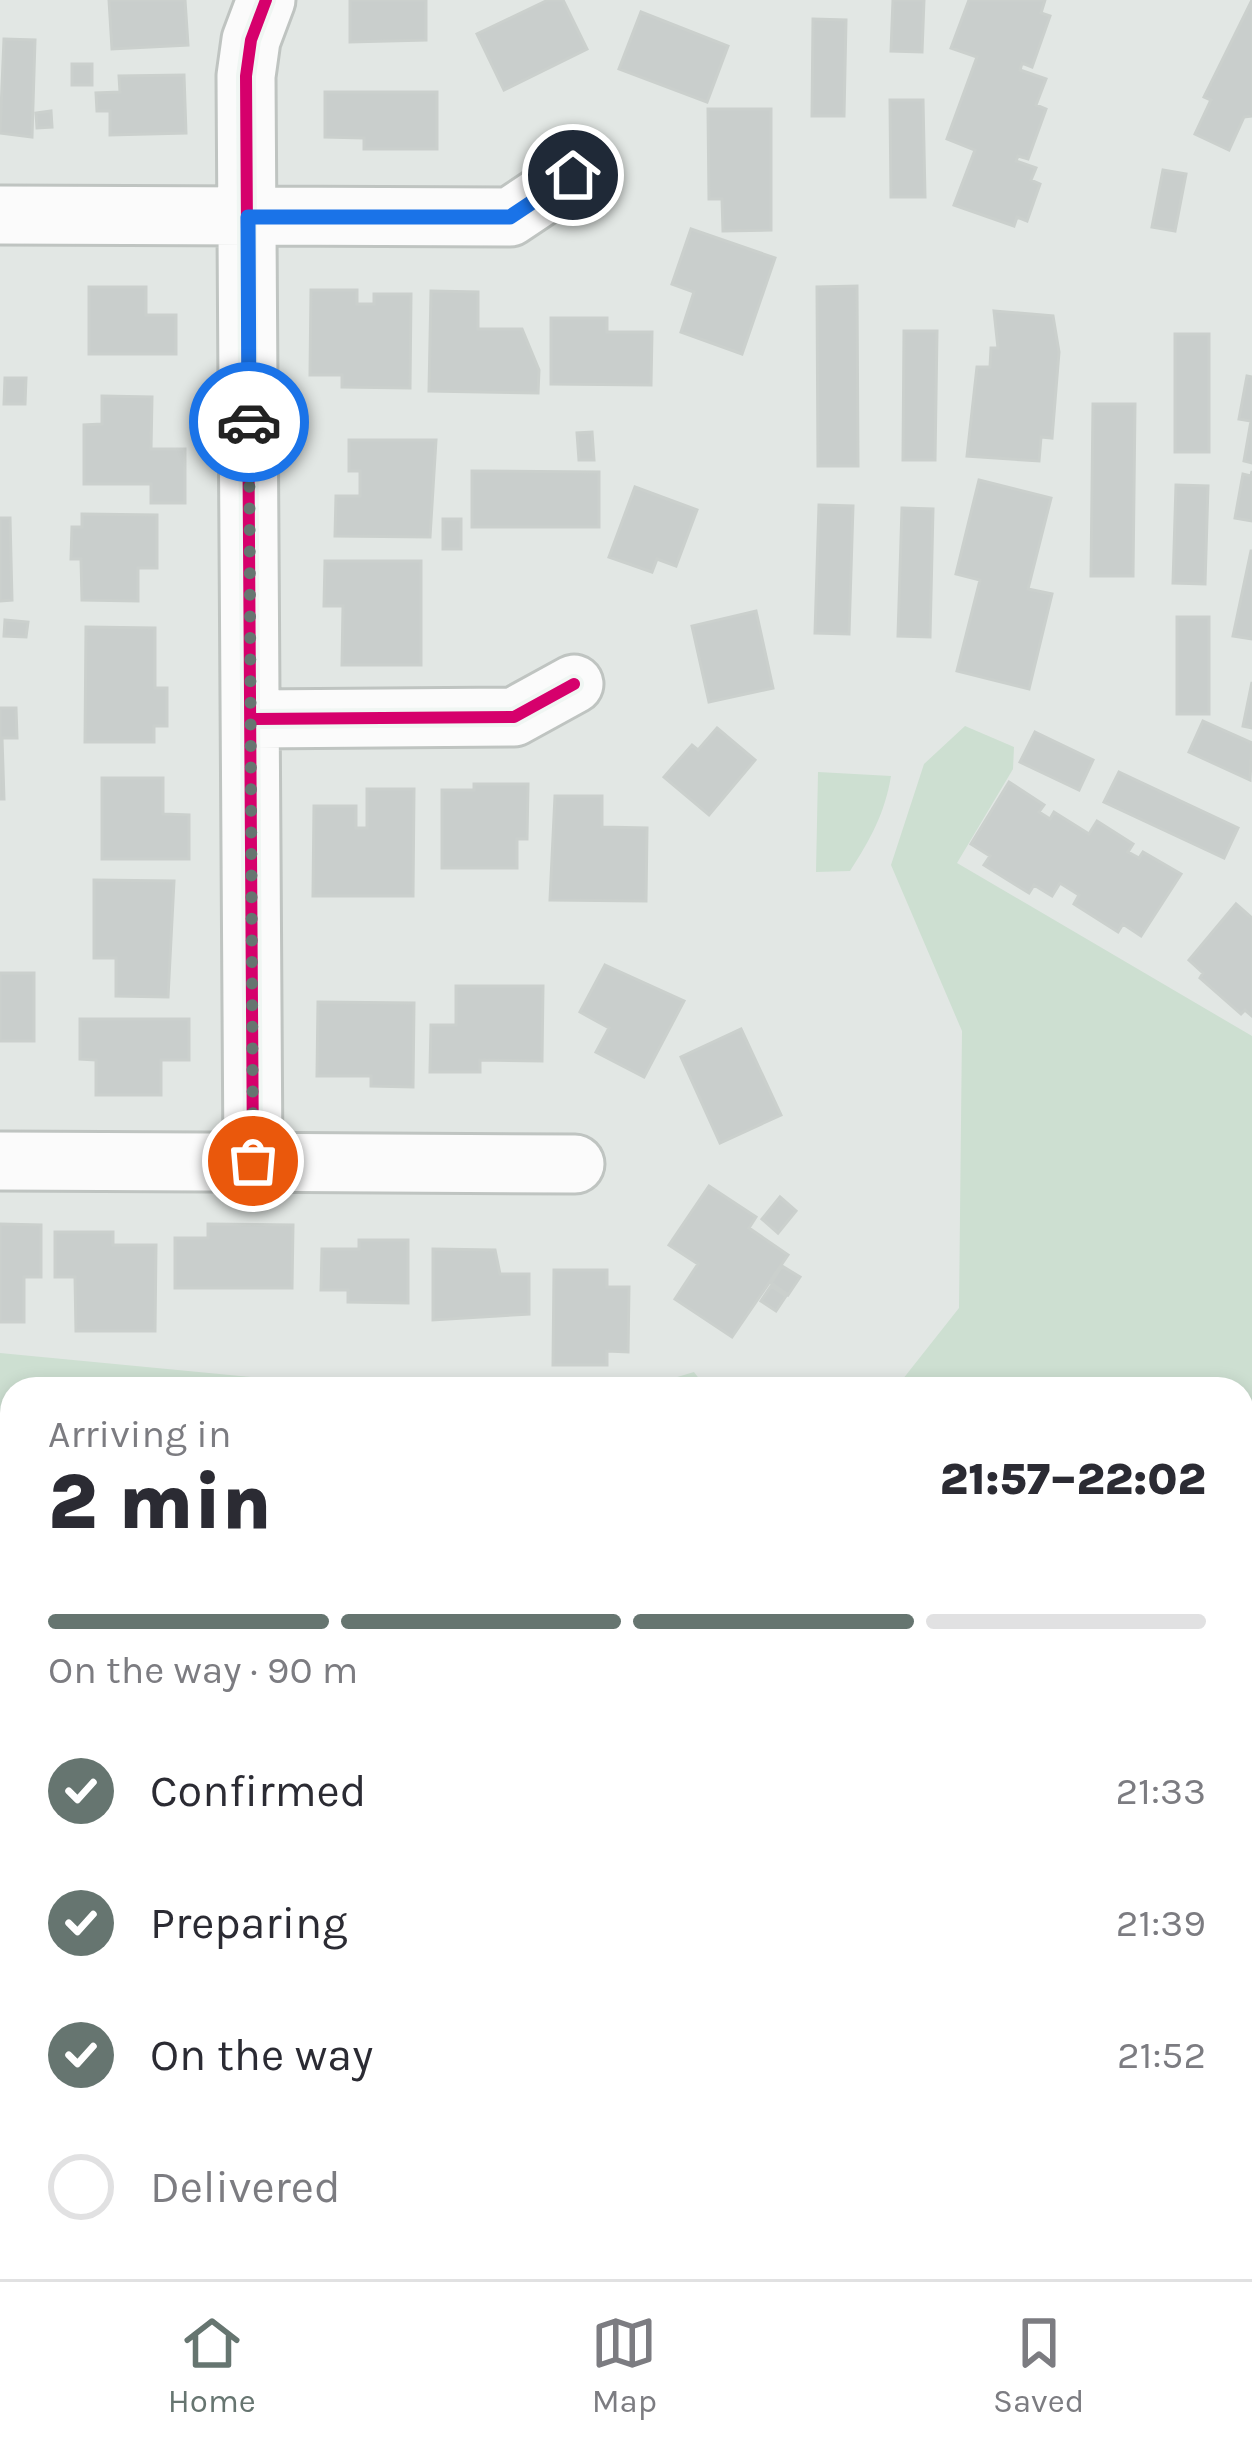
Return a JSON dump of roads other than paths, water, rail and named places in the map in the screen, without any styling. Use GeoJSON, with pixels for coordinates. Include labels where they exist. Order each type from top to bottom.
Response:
{"type":"FeatureCollection","features":[{"type":"Feature","properties":{"kind":"street"},"geometry":{"type":"LineString","coordinates":[[253,1161],[246,76],[250,40],[266,0]]}},
{"type":"Feature","properties":{"kind":"street"},"geometry":{"type":"LineString","coordinates":[[0,215],[510,217],[573,175]]}},
{"type":"Feature","properties":{"kind":"street"},"geometry":{"type":"LineString","coordinates":[[251,719],[514,717],[574,684]]}},
{"type":"Feature","properties":{"kind":"street"},"geometry":{"type":"LineString","coordinates":[[0,1161],[575,1164]]}}]}
